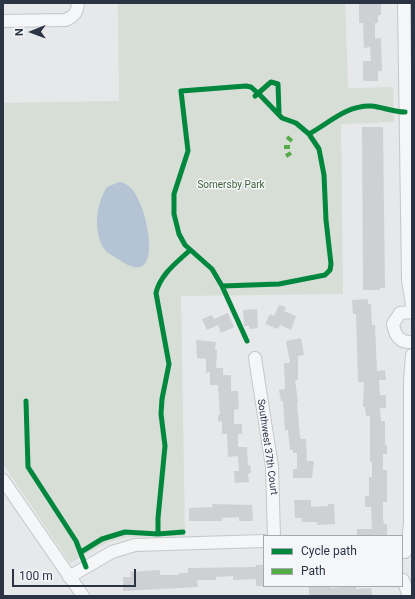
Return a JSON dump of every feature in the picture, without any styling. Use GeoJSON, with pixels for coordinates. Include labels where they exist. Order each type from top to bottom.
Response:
{"type":"FeatureCollection","features":[{"type":"Feature","properties":{"kind":"street"},"geometry":{"type":"LineString","coordinates":[[3,21],[65,20],[71,18],[77,11],[78,3]]}},
{"type":"Feature","properties":{"kind":"street"},"geometry":{"type":"LineString","coordinates":[[404,3],[408,280],[406,313],[393,324],[396,335],[407,342],[410,381]]}},
{"type":"Feature","properties":{"kind":"street"},"geometry":{"type":"LineString","coordinates":[[408,280],[412,305]]}},
{"type":"Feature","properties":{"kind":"street"},"geometry":{"type":"LineString","coordinates":[[406,553],[411,528],[410,381],[412,355]]}},
{"type":"Feature","properties":{"kind":"street","name":"Southwest 37th Court"},"geometry":{"type":"LineString","coordinates":[[255,358],[272,467],[274,535]]}},
{"type":"Feature","properties":{"kind":"street"},"geometry":{"type":"LineString","coordinates":[[3,480],[82,596]]}},
{"type":"Feature","properties":{"kind":"street"},"geometry":{"type":"LineString","coordinates":[[70,577],[112,552],[135,545],[263,541]]}},
{"type":"Feature","properties":{"kind":"street"},"geometry":{"type":"LineString","coordinates":[[406,580],[409,596]]}},
{"type":"Feature","properties":{"kind":"green space","name":"Somersby Park"},"geometry":{"type":"Polygon","coordinates":[[[118,3],[345,3],[348,88],[393,87],[394,122],[341,124],[343,294],[181,296],[185,536],[128,537],[108,542],[70,563],[3,464],[3,103],[119,101],[118,3]]]}},
{"type":"Feature","properties":{"kind":"water"},"geometry":{"type":"Polygon","coordinates":[[[119,182],[128,185],[134,192],[140,204],[147,226],[149,238],[148,259],[143,266],[136,267],[124,263],[110,254],[106,251],[99,236],[97,219],[100,202],[107,187],[119,182]]]}},
{"type":"Feature","properties":{"kind":"building"},"geometry":{"type":"Polygon","coordinates":[[[381,3],[381,15],[378,15],[378,23],[375,23],[375,39],[381,38],[382,71],[378,71],[378,81],[363,81],[363,61],[371,61],[370,47],[364,48],[363,23],[359,23],[359,4],[381,3]]]}},
{"type":"Feature","properties":{"kind":"building"},"geometry":{"type":"Polygon","coordinates":[[[362,127],[383,127],[385,288],[380,288],[380,290],[363,290],[362,127]]]}},
{"type":"Feature","properties":{"kind":"building"},"geometry":{"type":"Polygon","coordinates":[[[368,299],[368,304],[371,304],[372,325],[375,325],[377,371],[385,370],[386,380],[379,380],[380,395],[386,395],[386,408],[380,408],[381,421],[385,421],[385,445],[387,445],[387,454],[383,454],[383,470],[387,470],[387,502],[383,502],[383,518],[384,524],[387,524],[387,535],[357,535],[357,529],[372,529],[371,507],[365,507],[365,496],[369,496],[369,477],[372,477],[372,462],[370,462],[370,416],[366,416],[365,407],[363,407],[364,382],[358,382],[356,314],[353,314],[352,300],[368,299]]]}},
{"type":"Feature","properties":{"kind":"building"},"geometry":{"type":"Polygon","coordinates":[[[279,305],[286,307],[284,311],[296,316],[291,330],[280,325],[278,329],[265,324],[270,314],[274,316],[279,305]]]}},
{"type":"Feature","properties":{"kind":"building"},"geometry":{"type":"Polygon","coordinates":[[[257,309],[258,328],[249,329],[249,326],[244,326],[243,310],[257,309]]]}},
{"type":"Feature","properties":{"kind":"building"},"geometry":{"type":"Polygon","coordinates":[[[228,313],[234,327],[221,333],[218,325],[207,330],[202,319],[212,315],[214,319],[228,313]]]}},
{"type":"Feature","properties":{"kind":"building"},"geometry":{"type":"Polygon","coordinates":[[[301,338],[304,355],[298,356],[298,380],[295,380],[300,437],[301,439],[306,439],[307,461],[314,461],[312,478],[293,478],[293,469],[297,469],[297,453],[293,453],[293,450],[290,450],[288,430],[285,430],[283,401],[281,401],[279,390],[285,389],[284,363],[290,363],[286,341],[301,338]]]}},
{"type":"Feature","properties":{"kind":"building"},"geometry":{"type":"Polygon","coordinates":[[[196,340],[216,342],[216,368],[223,368],[223,375],[231,375],[231,391],[238,391],[239,409],[234,410],[234,424],[242,424],[242,434],[238,434],[238,447],[247,447],[248,465],[250,465],[251,473],[248,474],[249,482],[235,483],[234,471],[239,471],[238,456],[228,457],[227,434],[222,434],[222,421],[218,422],[218,415],[220,415],[218,385],[210,385],[210,372],[206,373],[206,359],[197,358],[196,340]]]}},
{"type":"Feature","properties":{"kind":"building"},"geometry":{"type":"Polygon","coordinates":[[[294,500],[311,500],[311,507],[328,506],[328,504],[334,504],[335,524],[317,525],[317,522],[302,522],[302,518],[295,518],[294,500]]]}},
{"type":"Feature","properties":{"kind":"building"},"geometry":{"type":"Polygon","coordinates":[[[212,504],[252,505],[253,521],[239,521],[239,517],[222,518],[222,521],[189,521],[189,508],[213,507],[212,504]]]}},
{"type":"Feature","properties":{"kind":"building"},"geometry":{"type":"Polygon","coordinates":[[[256,565],[263,565],[263,586],[256,586],[256,579],[233,580],[233,576],[216,577],[216,580],[197,580],[198,587],[123,591],[123,577],[131,577],[130,572],[160,570],[160,575],[179,575],[179,573],[188,573],[188,568],[256,567],[256,565]]]}},
{"type":"Feature","properties":{"kind":"building"},"geometry":{"type":"Polygon","coordinates":[[[309,587],[356,587],[356,589],[371,588],[372,596],[309,596],[309,587]]]}},
{"type":"Feature","properties":{"kind":"marked path"},"geometry":{"type":"LineString","coordinates":[[287,137],[292,141]]}},
{"type":"Feature","properties":{"kind":"marked path"},"geometry":{"type":"LineString","coordinates":[[284,147],[290,147]]}},
{"type":"Feature","properties":{"kind":"marked path"},"geometry":{"type":"LineString","coordinates":[[286,156],[291,153]]}},
{"type":"Feature","properties":{"kind":"cycle path"},"geometry":{"type":"LineString","coordinates":[[255,96],[271,82],[278,84],[279,112]]}},
{"type":"Feature","properties":{"kind":"cycle path"},"geometry":{"type":"LineString","coordinates":[[222,286],[212,269],[185,245],[179,234],[174,214],[174,194],[188,151],[181,91],[246,86],[251,87],[282,118],[296,123],[309,134],[319,149],[324,175],[326,220],[331,264],[330,270],[325,275],[279,284],[222,286],[247,341]]}},
{"type":"Feature","properties":{"kind":"cycle path"},"geometry":{"type":"LineString","coordinates":[[309,134],[338,116],[354,108],[362,106],[371,106],[405,112]]}},
{"type":"Feature","properties":{"kind":"cycle path"},"geometry":{"type":"LineString","coordinates":[[158,534],[158,518],[165,446],[161,414],[162,399],[169,364],[156,293],[165,275],[189,251]]}},
{"type":"Feature","properties":{"kind":"cycle path"},"geometry":{"type":"LineString","coordinates":[[26,401],[28,467],[76,541],[86,567]]}},
{"type":"Feature","properties":{"kind":"cycle path"},"geometry":{"type":"LineString","coordinates":[[81,552],[102,539],[125,532],[158,534],[183,532]]}}]}
